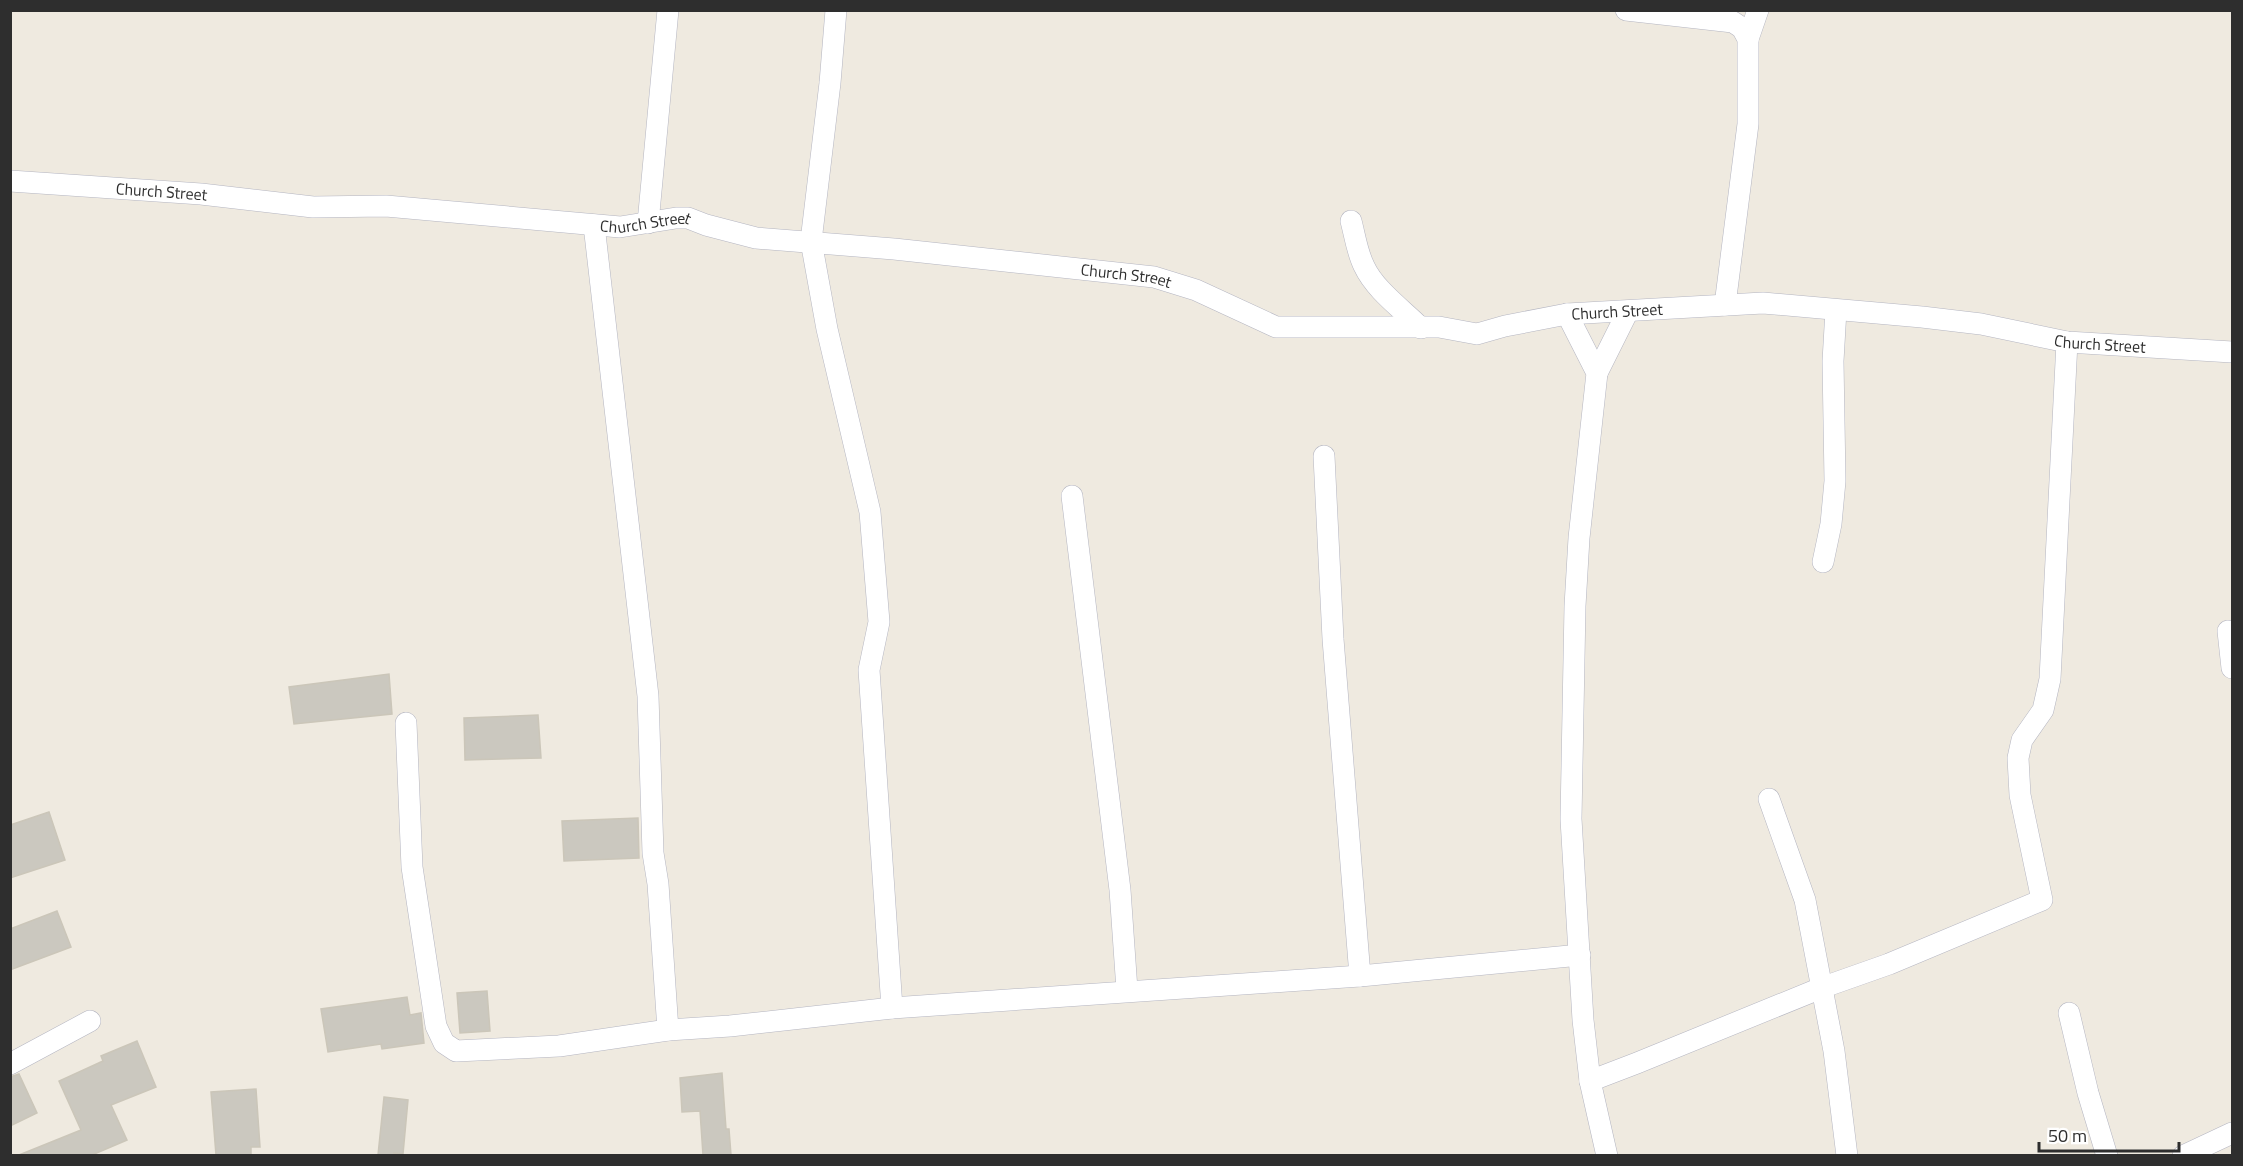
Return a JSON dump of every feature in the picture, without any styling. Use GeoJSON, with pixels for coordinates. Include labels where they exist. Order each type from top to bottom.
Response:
{"type":"FeatureCollection","features":[{"type":"Feature","properties":{"kind":"street"},"geometry":{"type":"LineString","coordinates":[[648,223],[668,10]]}},
{"type":"Feature","properties":{"kind":"street"},"geometry":{"type":"LineString","coordinates":[[836,10],[811,242],[827,329],[870,512],[877,573],[879,622],[869,670],[892,1008]]}},
{"type":"Feature","properties":{"kind":"street"},"geometry":{"type":"LineString","coordinates":[[1626,10],[1733,22],[1742,28],[1748,39]]}},
{"type":"Feature","properties":{"kind":"street"},"geometry":{"type":"LineString","coordinates":[[1725,305],[1748,124],[1748,39],[1758,10]]}},
{"type":"Feature","properties":{"kind":"street","name":"Church Street"},"geometry":{"type":"LineString","coordinates":[[10,181],[201,194],[313,207],[386,206],[621,227],[688,218],[756,238],[1154,277],[1196,290],[1276,327],[1438,327],[1477,334],[1567,314],[1763,303],[1969,323],[2067,342],[2232,352]]}},
{"type":"Feature","properties":{"kind":"street"},"geometry":{"type":"LineString","coordinates":[[1351,221],[1364,268],[1385,293],[1421,328]]}},
{"type":"Feature","properties":{"kind":"street"},"geometry":{"type":"LineString","coordinates":[[594,225],[648,696],[653,853],[658,884],[668,1030]]}},
{"type":"Feature","properties":{"kind":"street"},"geometry":{"type":"LineString","coordinates":[[1823,562],[1831,524],[1835,481],[1833,361],[1836,310]]}},
{"type":"Feature","properties":{"kind":"street"},"geometry":{"type":"LineString","coordinates":[[1607,1155],[1590,1081],[1582,1020],[1571,819],[1575,606],[1579,538],[1597,373],[1628,311]]}},
{"type":"Feature","properties":{"kind":"street"},"geometry":{"type":"LineString","coordinates":[[1567,314],[1597,373]]}},
{"type":"Feature","properties":{"kind":"street"},"geometry":{"type":"LineString","coordinates":[[1590,1081],[1821,988],[1889,964],[2042,900],[2020,795],[2018,758],[2022,740],[2043,710],[2050,679],[2067,342]]}},
{"type":"Feature","properties":{"kind":"street"},"geometry":{"type":"LineString","coordinates":[[1324,456],[1333,639],[1360,976]]}},
{"type":"Feature","properties":{"kind":"street"},"geometry":{"type":"LineString","coordinates":[[1072,496],[1120,890],[1127,990]]}},
{"type":"Feature","properties":{"kind":"street"},"geometry":{"type":"LineString","coordinates":[[2228,631],[2232,668]]}},
{"type":"Feature","properties":{"kind":"street"},"geometry":{"type":"LineString","coordinates":[[406,723],[411,867],[436,1026],[444,1043],[456,1051],[559,1046],[668,1030],[730,1026],[892,1008],[1127,990],[1360,976],[1580,956]]}},
{"type":"Feature","properties":{"kind":"street"},"geometry":{"type":"LineString","coordinates":[[1769,799],[1805,900],[1834,1051],[1847,1155]]}},
{"type":"Feature","properties":{"kind":"street"},"geometry":{"type":"LineString","coordinates":[[2069,1013],[2088,1093],[2107,1155]]}},
{"type":"Feature","properties":{"kind":"street"},"geometry":{"type":"LineString","coordinates":[[10,1064],[90,1021]]}},
{"type":"Feature","properties":{"kind":"street"},"geometry":{"type":"LineString","coordinates":[[2183,1155],[2232,1133]]}},
{"type":"Feature","properties":{"kind":"building"},"geometry":{"type":"Polygon","coordinates":[[[389,674],[392,714],[294,724],[289,687],[389,674]]]}},
{"type":"Feature","properties":{"kind":"building"},"geometry":{"type":"Polygon","coordinates":[[[538,715],[541,758],[465,760],[464,718],[538,715]]]}},
{"type":"Feature","properties":{"kind":"building"},"geometry":{"type":"Polygon","coordinates":[[[49,812],[65,860],[10,878],[10,825],[49,812]]]}},
{"type":"Feature","properties":{"kind":"building"},"geometry":{"type":"Polygon","coordinates":[[[638,818],[639,858],[564,861],[562,821],[638,818]]]}},
{"type":"Feature","properties":{"kind":"building"},"geometry":{"type":"Polygon","coordinates":[[[57,911],[71,947],[10,970],[10,929],[57,911]]]}},
{"type":"Feature","properties":{"kind":"building"},"geometry":{"type":"Polygon","coordinates":[[[487,991],[490,1031],[460,1033],[457,993],[487,991]]]}},
{"type":"Feature","properties":{"kind":"building"},"geometry":{"type":"Polygon","coordinates":[[[407,997],[410,1015],[421,1013],[424,1043],[382,1049],[381,1044],[328,1052],[321,1009],[407,997]]]}},
{"type":"Feature","properties":{"kind":"building"},"geometry":{"type":"Polygon","coordinates":[[[137,1041],[156,1087],[111,1105],[127,1140],[92,1155],[19,1155],[81,1130],[59,1081],[103,1061],[101,1056],[137,1041]]]}},
{"type":"Feature","properties":{"kind":"building"},"geometry":{"type":"Polygon","coordinates":[[[722,1073],[726,1129],[729,1129],[731,1155],[703,1155],[700,1111],[682,1112],[680,1078],[722,1073]]]}},
{"type":"Feature","properties":{"kind":"building"},"geometry":{"type":"Polygon","coordinates":[[[19,1074],[37,1113],[10,1126],[10,1077],[19,1074]]]}},
{"type":"Feature","properties":{"kind":"building"},"geometry":{"type":"Polygon","coordinates":[[[256,1089],[260,1147],[251,1147],[251,1155],[216,1155],[211,1092],[256,1089]]]}},
{"type":"Feature","properties":{"kind":"building"},"geometry":{"type":"Polygon","coordinates":[[[384,1097],[408,1100],[403,1154],[378,1155],[384,1097]]]}}]}
